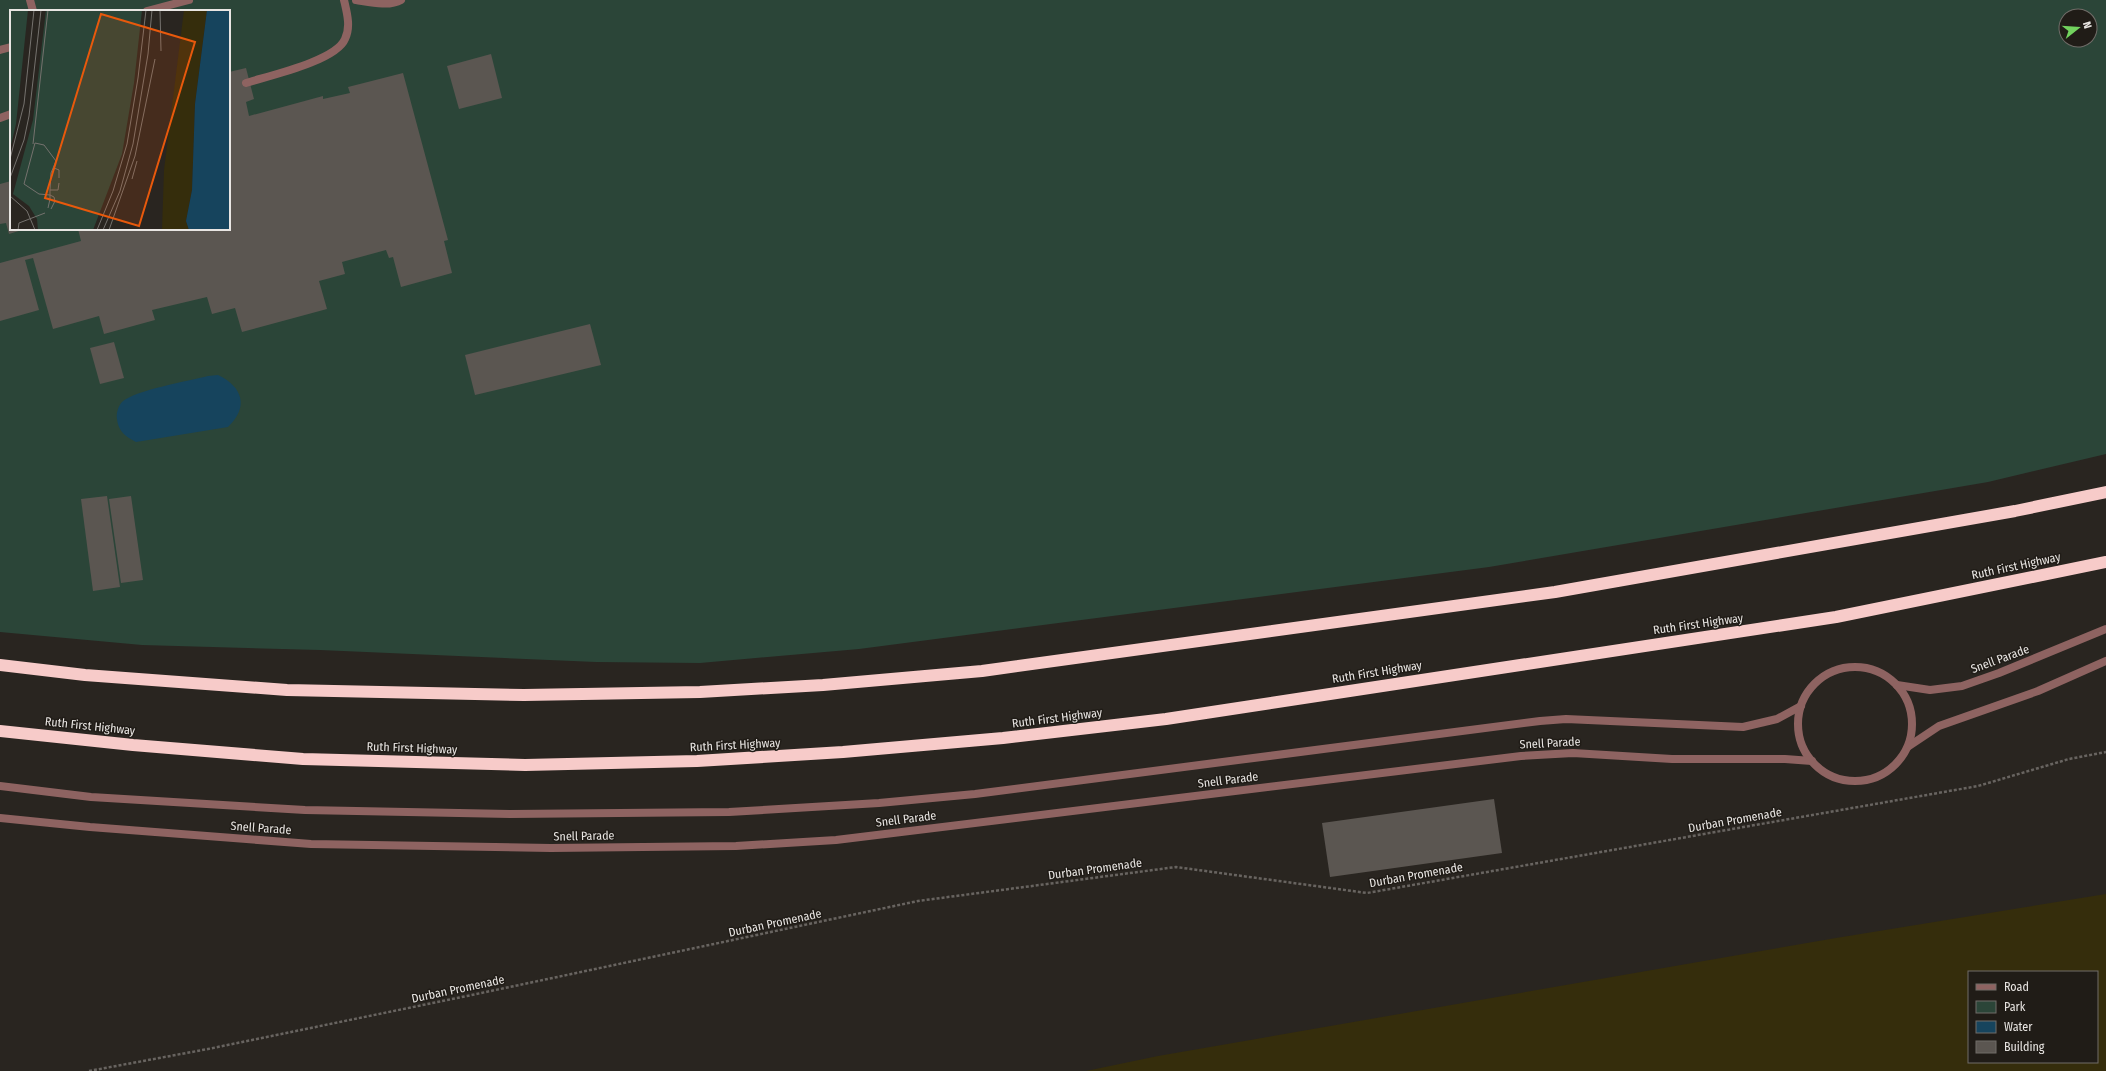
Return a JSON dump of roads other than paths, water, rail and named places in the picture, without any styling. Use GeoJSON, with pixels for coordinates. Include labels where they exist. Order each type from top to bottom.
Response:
{"type":"FeatureCollection","features":[{"type":"Feature","properties":{"kind":"highway"},"geometry":{"type":"LineString","coordinates":[[0,665],[85,675],[287,690],[524,695],[700,692],[830,685],[982,671],[1555,592],[2015,511],[2106,492]]}},
{"type":"Feature","properties":{"kind":"highway","name":"Ruth First Highway"},"geometry":{"type":"LineString","coordinates":[[0,731],[133,745],[303,760],[525,765],[697,761],[850,752],[1003,738],[1166,719],[1828,619],[2106,562]]}},
{"type":"Feature","properties":{"kind":"street"},"geometry":{"type":"LineString","coordinates":[[30,0],[33,10]]}},
{"type":"Feature","properties":{"kind":"street"},"geometry":{"type":"LineString","coordinates":[[151,10],[188,0]]}},
{"type":"Feature","properties":{"kind":"street"},"geometry":{"type":"LineString","coordinates":[[246,83],[309,64],[336,50],[345,41],[348,31],[344,0]]}},
{"type":"Feature","properties":{"kind":"street"},"geometry":{"type":"LineString","coordinates":[[356,0],[378,3],[397,2],[401,0]]}},
{"type":"Feature","properties":{"kind":"street"},"geometry":{"type":"LineString","coordinates":[[0,50],[10,47]]}},
{"type":"Feature","properties":{"kind":"street"},"geometry":{"type":"LineString","coordinates":[[0,118],[10,114]]}},
{"type":"Feature","properties":{"kind":"street","name":"Snell Parade"},"geometry":{"type":"LineString","coordinates":[[1897,685],[1930,690],[1962,686],[1999,673],[2106,630]]}},
{"type":"Feature","properties":{"kind":"street"},"geometry":{"type":"LineString","coordinates":[[1909,746],[1939,726],[2038,690],[2106,661]]}},
{"type":"Feature","properties":{"kind":"street"},"geometry":{"type":"LineString","coordinates":[[1863,667],[1881,673],[1897,685],[1910,708],[1912,733],[1909,746],[1898,763],[1883,775],[1864,781],[1845,781],[1826,774],[1812,761],[1801,744],[1798,725],[1801,706],[1811,688],[1825,675],[1843,668],[1863,667]]}},
{"type":"Feature","properties":{"kind":"street","name":"Snell Parade"},"geometry":{"type":"LineString","coordinates":[[0,786],[91,797],[305,810],[510,814],[729,812],[871,803],[975,794],[1540,721],[1566,719],[1743,726],[1777,719],[1801,706]]}},
{"type":"Feature","properties":{"kind":"street","name":"Snell Parade"},"geometry":{"type":"LineString","coordinates":[[0,818],[90,827],[311,844],[551,848],[736,846],[836,840],[1541,754],[1573,753],[1672,759],[1778,759],[1812,761]]}},
{"type":"Feature","properties":{"kind":"water"},"geometry":{"type":"Polygon","coordinates":[[[218,375],[233,385],[238,391],[240,398],[241,405],[239,412],[235,420],[228,427],[136,442],[126,436],[119,427],[117,417],[119,406],[122,402],[129,398],[163,386],[218,375]]]}}]}
